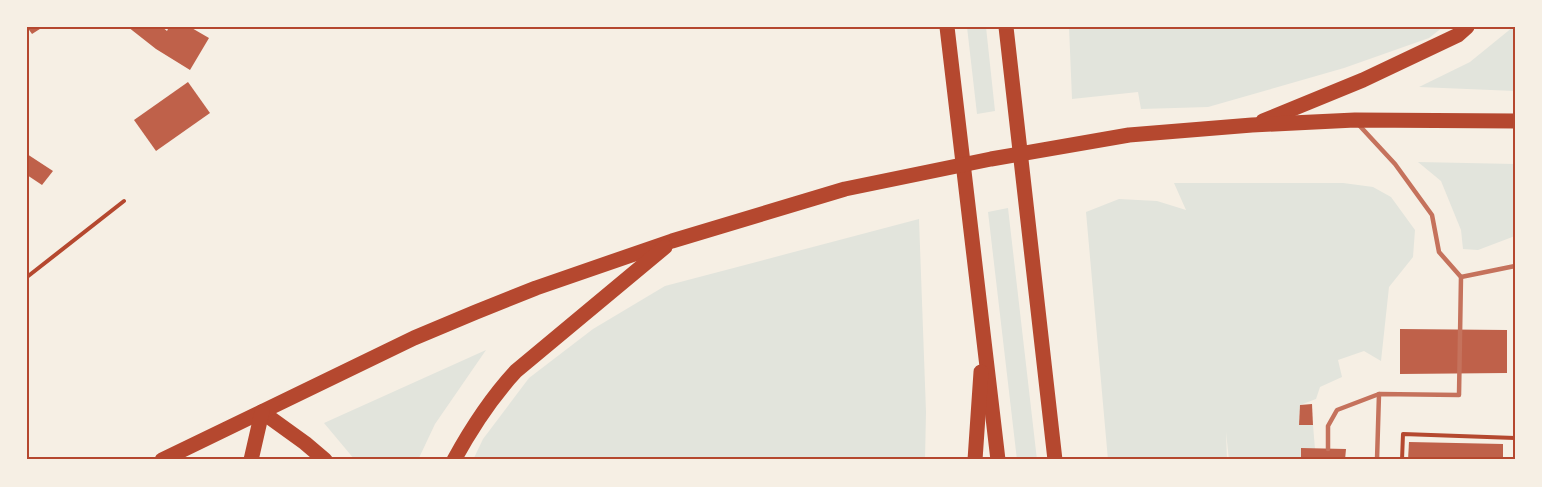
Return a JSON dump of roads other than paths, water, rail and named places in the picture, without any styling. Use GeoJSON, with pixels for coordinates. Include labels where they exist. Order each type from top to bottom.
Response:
{"type":"FeatureCollection","features":[{"type":"Feature","properties":{"kind":"main road"},"geometry":{"type":"LineString","coordinates":[[947,27],[998,460]]}},
{"type":"Feature","properties":{"kind":"main road"},"geometry":{"type":"LineString","coordinates":[[1006,27],[1055,460]]}},
{"type":"Feature","properties":{"kind":"main road"},"geometry":{"type":"LineString","coordinates":[[1012,85],[1017,27]]}},
{"type":"Feature","properties":{"kind":"main road"},"geometry":{"type":"LineString","coordinates":[[1252,125],[1363,80],[1458,35],[1467,27]]}},
{"type":"Feature","properties":{"kind":"main road"},"geometry":{"type":"LineString","coordinates":[[162,460],[414,338],[536,288],[672,241],[845,189],[992,159],[1129,135],[1252,125],[1355,120],[1515,121]]}},
{"type":"Feature","properties":{"kind":"main road"},"geometry":{"type":"LineString","coordinates":[[454,460],[478,418],[495,394],[516,371],[672,241]]}},
{"type":"Feature","properties":{"kind":"main road"},"geometry":{"type":"LineString","coordinates":[[975,460],[984,333]]}},
{"type":"Feature","properties":{"kind":"main road"},"geometry":{"type":"LineString","coordinates":[[250,460],[262,412]]}},
{"type":"Feature","properties":{"kind":"main road"},"geometry":{"type":"LineString","coordinates":[[262,412],[325,460]]}},
{"type":"Feature","properties":{"kind":"lane"},"geometry":{"type":"LineString","coordinates":[[1328,449],[1328,426],[1337,410],[1379,394],[1459,395],[1461,277],[1439,252],[1432,215],[1395,164],[1355,120]]}},
{"type":"Feature","properties":{"kind":"lane"},"geometry":{"type":"LineString","coordinates":[[1461,277],[1515,266]]}},
{"type":"Feature","properties":{"kind":"lane"},"geometry":{"type":"LineString","coordinates":[[1377,460],[1379,394]]}}]}
